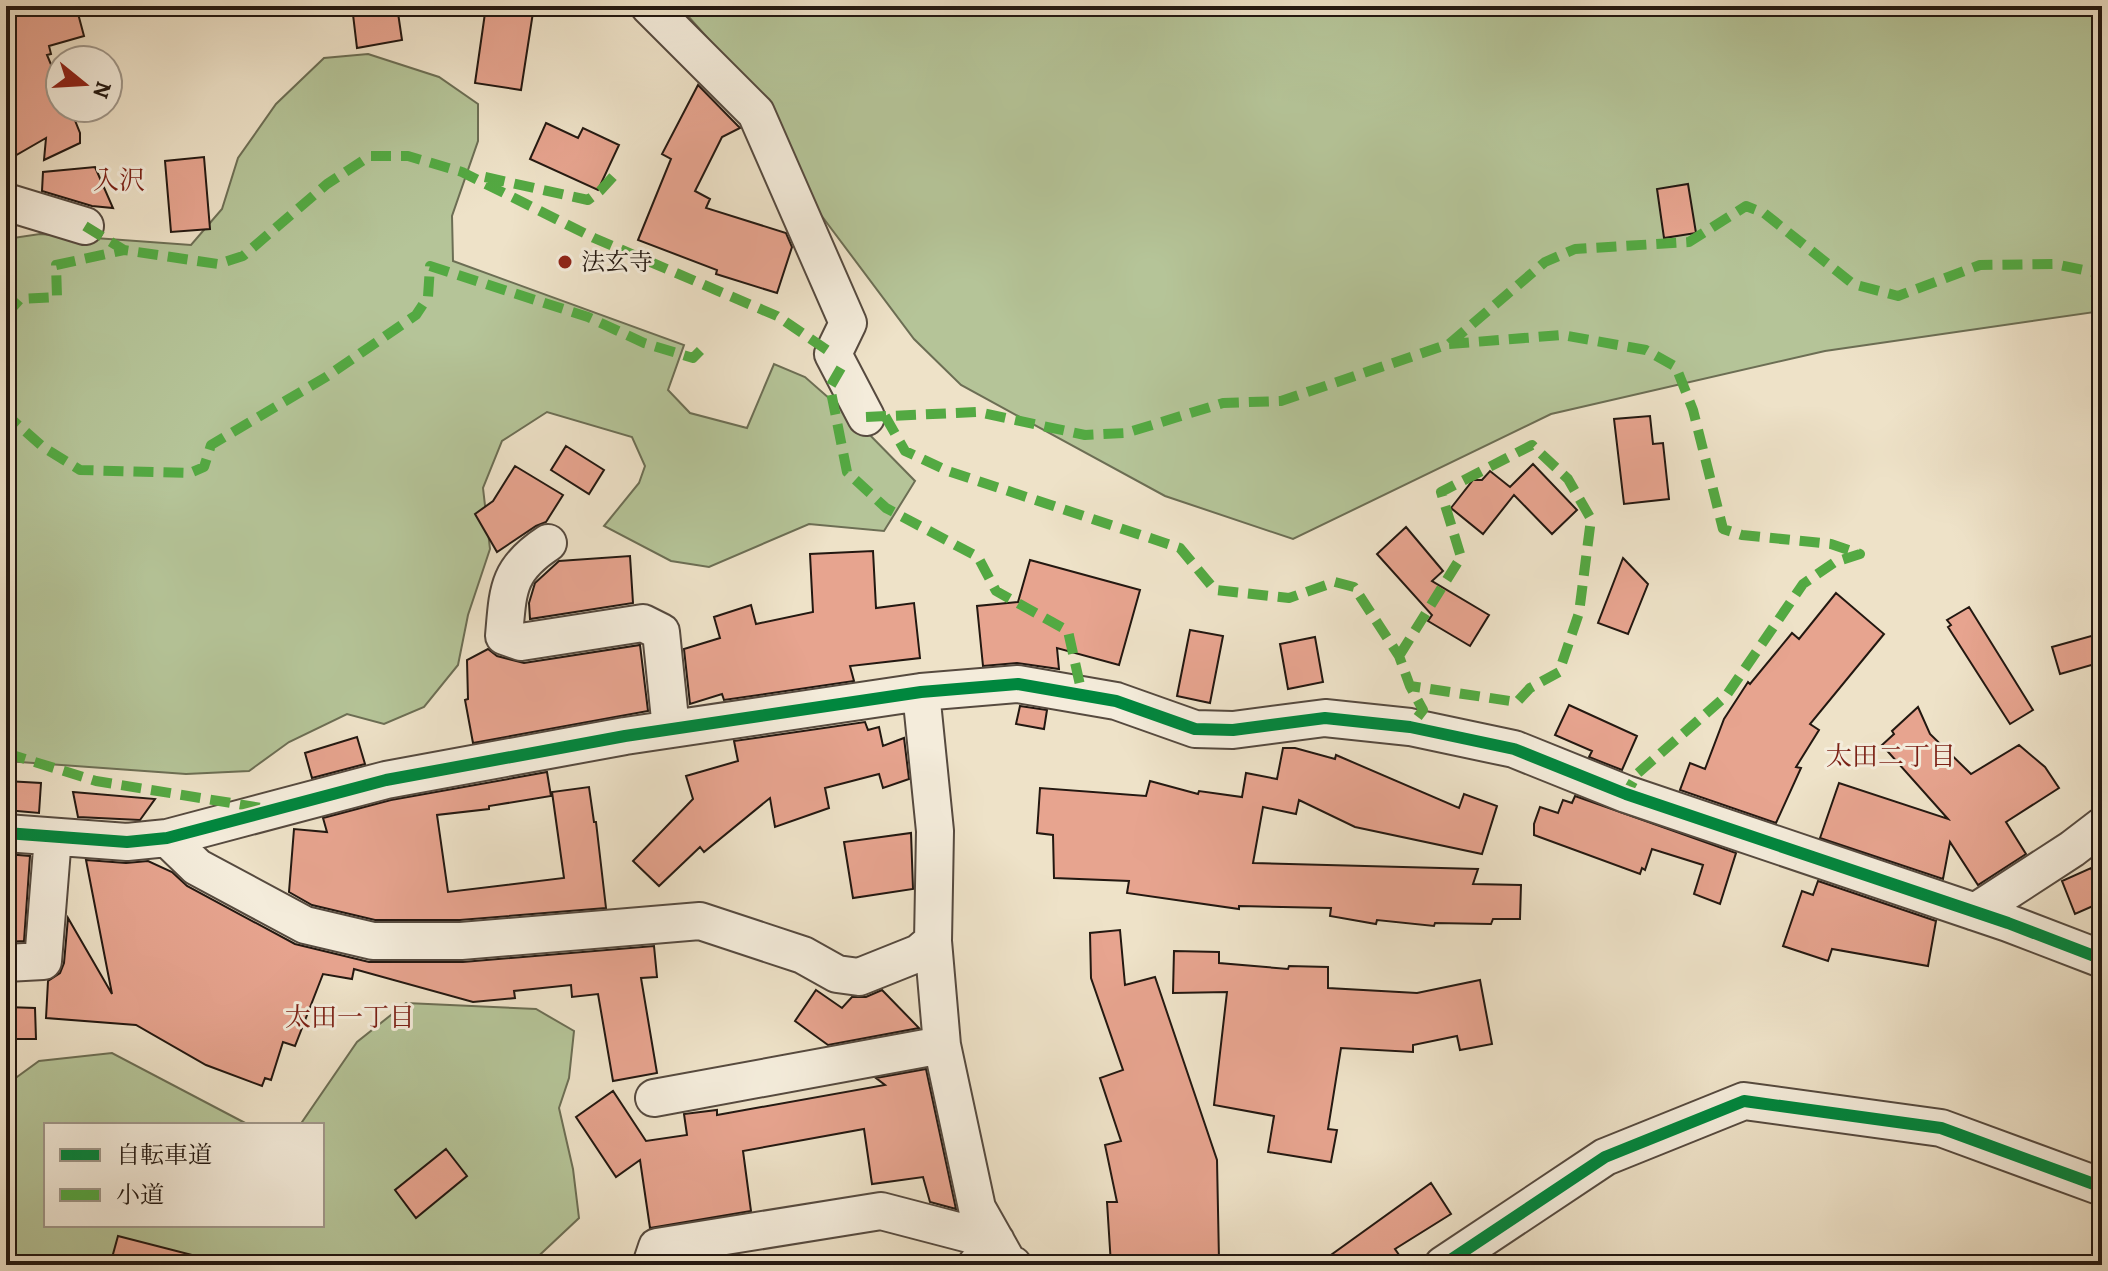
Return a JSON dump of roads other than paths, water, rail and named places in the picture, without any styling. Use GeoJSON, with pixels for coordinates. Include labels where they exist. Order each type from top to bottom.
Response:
{"type":"FeatureCollection","features":[{"type":"Feature","properties":{"kind":"street"},"geometry":{"type":"LineString","coordinates":[[649,6],[756,113],[848,323],[833,354],[866,417]]}},
{"type":"Feature","properties":{"kind":"street"},"geometry":{"type":"LineString","coordinates":[[6,202],[85,226]]}},
{"type":"Feature","properties":{"kind":"street"},"geometry":{"type":"LineString","coordinates":[[548,543],[527,557],[513,576],[504,636],[521,642],[643,623],[661,632],[671,729]]}},
{"type":"Feature","properties":{"kind":"street"},"geometry":{"type":"LineString","coordinates":[[6,833],[127,842],[167,838],[386,780],[671,729],[921,692],[1018,684],[1116,701],[1195,729],[1233,730],[1325,718],[1425,730],[1514,749],[1626,794],[1975,912],[2102,959]]}},
{"type":"Feature","properties":{"kind":"street"},"geometry":{"type":"LineString","coordinates":[[921,692],[935,831],[933,941],[942,1045],[977,1208],[995,1257]]}},
{"type":"Feature","properties":{"kind":"street"},"geometry":{"type":"LineString","coordinates":[[1975,912],[2102,826]]}},
{"type":"Feature","properties":{"kind":"street"},"geometry":{"type":"LineString","coordinates":[[6,963],[43,961],[53,837]]}},
{"type":"Feature","properties":{"kind":"street"},"geometry":{"type":"LineString","coordinates":[[167,838],[197,867],[305,925],[373,941],[461,941],[700,921],[803,955],[837,974],[859,977],[919,953],[933,941]]}},
{"type":"Feature","properties":{"kind":"street"},"geometry":{"type":"LineString","coordinates":[[654,1098],[942,1045]]}},
{"type":"Feature","properties":{"kind":"street"},"geometry":{"type":"LineString","coordinates":[[1443,1265],[1605,1157],[1744,1101],[1941,1128],[2102,1187]]}},
{"type":"Feature","properties":{"kind":"street"},"geometry":{"type":"LineString","coordinates":[[651,1265],[657,1247],[881,1211],[995,1257]]}},
{"type":"Feature","properties":{"kind":"place","name":"法玄寺"},"geometry":{"type":"Point","coordinates":[565,262]}},
{"type":"Feature","properties":{"kind":"district","name":"入沢"},"geometry":{"type":"Point","coordinates":[119,180]}},
{"type":"Feature","properties":{"kind":"district","name":"太田二丁目"},"geometry":{"type":"Point","coordinates":[1891,756]}},
{"type":"Feature","properties":{"kind":"district","name":"太田一丁目"},"geometry":{"type":"Point","coordinates":[350,1017]}}]}
